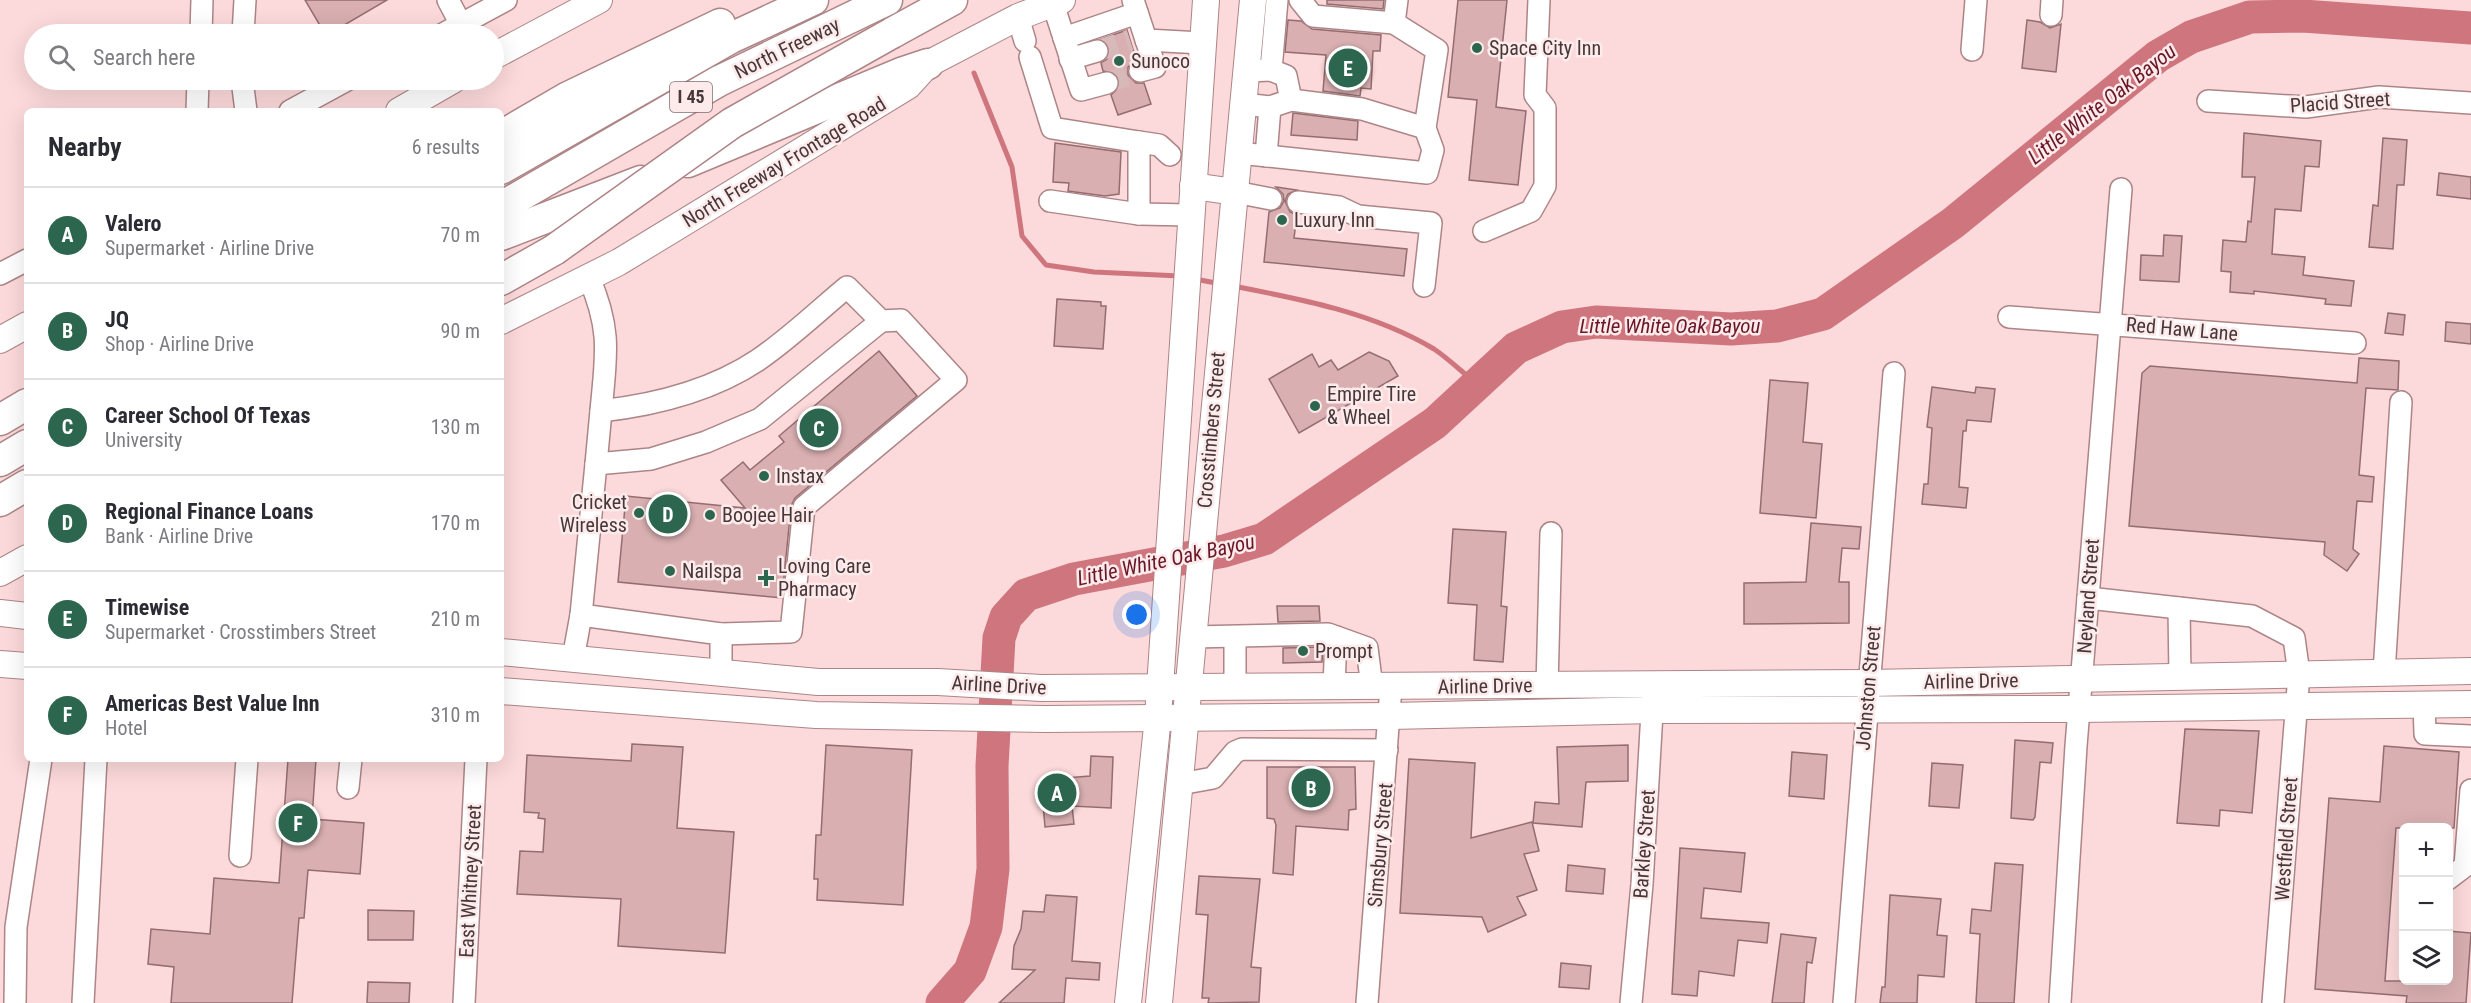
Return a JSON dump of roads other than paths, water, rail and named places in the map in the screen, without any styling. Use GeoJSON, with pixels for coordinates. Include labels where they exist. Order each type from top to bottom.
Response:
{"type":"FeatureCollection","features":[{"type":"Feature","properties":{"kind":"highway"},"geometry":{"type":"LineString","coordinates":[[504,133],[568,98],[768,0]]}},
{"type":"Feature","properties":{"kind":"highway","name":"North Freeway"},"geometry":{"type":"LineString","coordinates":[[504,167],[731,38],[813,0]]}},
{"type":"Feature","properties":{"kind":"highway","name":"North Freeway"},"geometry":{"type":"LineString","coordinates":[[504,205],[719,81],[888,0]]}},
{"type":"Feature","properties":{"kind":"highway"},"geometry":{"type":"LineString","coordinates":[[504,278],[554,250],[732,123],[952,0]]}},
{"type":"Feature","properties":{"kind":"highway"},"geometry":{"type":"LineString","coordinates":[[504,234],[571,210],[901,73],[928,64]]}},
{"type":"Feature","properties":{"kind":"highway"},"geometry":{"type":"LineString","coordinates":[[504,122],[568,98]]}},
{"type":"Feature","properties":{"kind":"highway"},"geometry":{"type":"LineString","coordinates":[[0,420],[24,406]]}},
{"type":"Feature","properties":{"kind":"highway"},"geometry":{"type":"LineString","coordinates":[[0,461],[24,447]]}},
{"type":"Feature","properties":{"kind":"highway"},"geometry":{"type":"LineString","coordinates":[[0,501],[24,487]]}},
{"type":"Feature","properties":{"kind":"main road"},"geometry":{"type":"LineString","coordinates":[[504,51],[598,0]]}},
{"type":"Feature","properties":{"kind":"main road","name":"Crosstimbers Street"},"geometry":{"type":"LineString","coordinates":[[1128,1003],[1158,717],[1206,0]]}},
{"type":"Feature","properties":{"kind":"main road","name":"Crosstimbers Street"},"geometry":{"type":"LineString","coordinates":[[1159,1003],[1234,192],[1243,104],[1258,70],[1261,1]]}},
{"type":"Feature","properties":{"kind":"main road","name":"North Freeway Frontage Road"},"geometry":{"type":"LineString","coordinates":[[504,320],[589,278],[659,239],[908,86],[928,64],[1024,38],[1058,2]]}},
{"type":"Feature","properties":{"kind":"main road"},"geometry":{"type":"LineString","coordinates":[[404,108],[436,90]]}},
{"type":"Feature","properties":{"kind":"main road"},"geometry":{"type":"LineString","coordinates":[[1193,186],[1234,192]]}},
{"type":"Feature","properties":{"kind":"main road"},"geometry":{"type":"LineString","coordinates":[[0,340],[24,327]]}},
{"type":"Feature","properties":{"kind":"main road"},"geometry":{"type":"LineString","coordinates":[[1178,414],[1213,416]]}},
{"type":"Feature","properties":{"kind":"main road"},"geometry":{"type":"LineString","coordinates":[[0,573],[24,560]]}},
{"type":"Feature","properties":{"kind":"main road"},"geometry":{"type":"LineString","coordinates":[[0,614],[24,616]]}},
{"type":"Feature","properties":{"kind":"main road","name":"Airline Drive"},"geometry":{"type":"LineString","coordinates":[[504,652],[818,682],[938,682],[1041,688],[1869,683],[2471,671]]}},
{"type":"Feature","properties":{"kind":"main road"},"geometry":{"type":"LineString","coordinates":[[0,664],[24,666]]}},
{"type":"Feature","properties":{"kind":"main road"},"geometry":{"type":"LineString","coordinates":[[816,715],[818,682]]}},
{"type":"Feature","properties":{"kind":"main road","name":"Airline Drive"},"geometry":{"type":"LineString","coordinates":[[504,691],[816,715],[937,715],[1045,719],[1390,716],[1654,710],[2079,709],[2471,704]]}},
{"type":"Feature","properties":{"kind":"main road"},"geometry":{"type":"LineString","coordinates":[[1130,970],[1161,971]]}},
{"type":"Feature","properties":{"kind":"street"},"geometry":{"type":"LineString","coordinates":[[201,24],[202,0]]}},
{"type":"Feature","properties":{"kind":"street"},"geometry":{"type":"LineString","coordinates":[[244,24],[245,0]]}},
{"type":"Feature","properties":{"kind":"street"},"geometry":{"type":"LineString","coordinates":[[448,0],[461,24]]}},
{"type":"Feature","properties":{"kind":"street"},"geometry":{"type":"LineString","coordinates":[[1239,153],[1427,173],[1433,150],[1425,128],[1437,50],[1394,23],[1313,16],[1300,0]]}},
{"type":"Feature","properties":{"kind":"street"},"geometry":{"type":"LineString","coordinates":[[1394,23],[1397,0]]}},
{"type":"Feature","properties":{"kind":"street"},"geometry":{"type":"LineString","coordinates":[[1484,231],[1531,211],[1545,186],[1545,108],[1535,95],[1539,0]]}},
{"type":"Feature","properties":{"kind":"street"},"geometry":{"type":"LineString","coordinates":[[1972,50],[1976,0]]}},
{"type":"Feature","properties":{"kind":"street"},"geometry":{"type":"LineString","coordinates":[[472,24],[504,1]]}},
{"type":"Feature","properties":{"kind":"street"},"geometry":{"type":"LineString","coordinates":[[1058,2],[1064,38],[1081,90],[1107,83]]}},
{"type":"Feature","properties":{"kind":"street"},"geometry":{"type":"LineString","coordinates":[[1064,38],[1135,6],[1140,38],[1155,67],[1140,71]]}},
{"type":"Feature","properties":{"kind":"street"},"geometry":{"type":"LineString","coordinates":[[1024,38],[1052,128],[1159,145],[1170,155]]}},
{"type":"Feature","properties":{"kind":"street"},"geometry":{"type":"LineString","coordinates":[[1140,38],[1202,43]]}},
{"type":"Feature","properties":{"kind":"street"},"geometry":{"type":"LineString","coordinates":[[1070,59],[1097,51]]}},
{"type":"Feature","properties":{"kind":"street"},"geometry":{"type":"LineString","coordinates":[[1258,70],[1286,76],[1291,100]]}},
{"type":"Feature","properties":{"kind":"street"},"geometry":{"type":"LineString","coordinates":[[197,108],[198,90]]}},
{"type":"Feature","properties":{"kind":"street"},"geometry":{"type":"LineString","coordinates":[[243,90],[246,108]]}},
{"type":"Feature","properties":{"kind":"street"},"geometry":{"type":"LineString","coordinates":[[296,108],[329,90]]}},
{"type":"Feature","properties":{"kind":"street","name":"Placid Street"},"geometry":{"type":"LineString","coordinates":[[2208,101],[2306,106],[2379,97],[2471,103]]}},
{"type":"Feature","properties":{"kind":"street"},"geometry":{"type":"LineString","coordinates":[[1243,104],[1270,107],[1291,100],[1362,109],[1425,128]]}},
{"type":"Feature","properties":{"kind":"street"},"geometry":{"type":"LineString","coordinates":[[1266,156],[1270,107]]}},
{"type":"Feature","properties":{"kind":"street"},"geometry":{"type":"LineString","coordinates":[[1139,142],[1139,214]]}},
{"type":"Feature","properties":{"kind":"street","name":"Neyland Street"},"geometry":{"type":"LineString","coordinates":[[2060,1003],[2081,678],[2108,323],[2121,189]]}},
{"type":"Feature","properties":{"kind":"street"},"geometry":{"type":"LineString","coordinates":[[1234,192],[1271,200]]}},
{"type":"Feature","properties":{"kind":"street"},"geometry":{"type":"LineString","coordinates":[[1050,201],[1139,214],[1189,227]]}},
{"type":"Feature","properties":{"kind":"street"},"geometry":{"type":"LineString","coordinates":[[1298,202],[1339,207],[1358,216],[1431,223],[1424,286]]}},
{"type":"Feature","properties":{"kind":"street"},"geometry":{"type":"LineString","coordinates":[[0,274],[24,262]]}},
{"type":"Feature","properties":{"kind":"street"},"geometry":{"type":"LineString","coordinates":[[573,659],[581,615],[608,342],[600,303],[589,278]]}},
{"type":"Feature","properties":{"kind":"street"},"geometry":{"type":"LineString","coordinates":[[601,411],[642,406],[687,392],[757,361],[847,287],[881,321]]}},
{"type":"Feature","properties":{"kind":"street","name":"Red Haw Lane"},"geometry":{"type":"LineString","coordinates":[[2009,317],[2355,343]]}},
{"type":"Feature","properties":{"kind":"street"},"geometry":{"type":"LineString","coordinates":[[581,615],[721,634],[791,632],[804,507],[956,380],[901,320],[881,321],[760,419],[706,442],[651,459],[596,464]]}},
{"type":"Feature","properties":{"kind":"street","name":"Johnston Street"},"geometry":{"type":"LineString","coordinates":[[1844,1003],[1894,373]]}},
{"type":"Feature","properties":{"kind":"street"},"geometry":{"type":"LineString","coordinates":[[2384,673],[2401,402]]}},
{"type":"Feature","properties":{"kind":"street"},"geometry":{"type":"LineString","coordinates":[[1547,686],[1551,533]]}},
{"type":"Feature","properties":{"kind":"street"},"geometry":{"type":"LineString","coordinates":[[2088,598],[2179,608],[2180,676]]}},
{"type":"Feature","properties":{"kind":"street","name":"Westfield Street"},"geometry":{"type":"LineString","coordinates":[[2179,608],[2252,616],[2294,638],[2299,674],[2273,1003]]}},
{"type":"Feature","properties":{"kind":"street"},"geometry":{"type":"LineString","coordinates":[[721,634],[721,673]]}},
{"type":"Feature","properties":{"kind":"street"},"geometry":{"type":"LineString","coordinates":[[1193,637],[1328,634],[1336,637],[1334,687]]}},
{"type":"Feature","properties":{"kind":"street"},"geometry":{"type":"LineString","coordinates":[[1235,637],[1235,686]]}},
{"type":"Feature","properties":{"kind":"street","name":"Simsbury Street"},"geometry":{"type":"LineString","coordinates":[[1336,637],[1367,648],[1390,716],[1367,1003]]}},
{"type":"Feature","properties":{"kind":"street","name":"Barkley Street"},"geometry":{"type":"LineString","coordinates":[[1631,1003],[1654,710],[1652,684]]}},
{"type":"Feature","properties":{"kind":"street"},"geometry":{"type":"LineString","coordinates":[[2424,704],[2425,734],[2471,736]]}},
{"type":"Feature","properties":{"kind":"street"},"geometry":{"type":"LineString","coordinates":[[1180,784],[1213,778],[1238,751],[1237,716]]}},
{"type":"Feature","properties":{"kind":"street"},"geometry":{"type":"LineString","coordinates":[[1347,716],[1347,750]]}},
{"type":"Feature","properties":{"kind":"street"},"geometry":{"type":"LineString","coordinates":[[1238,751],[1387,750]]}},
{"type":"Feature","properties":{"kind":"street"},"geometry":{"type":"LineString","coordinates":[[15,1003],[16,927],[41,762]]}},
{"type":"Feature","properties":{"kind":"street"},"geometry":{"type":"LineString","coordinates":[[83,1003],[96,762]]}},
{"type":"Feature","properties":{"kind":"street"},"geometry":{"type":"LineString","coordinates":[[240,856],[247,762]]}},
{"type":"Feature","properties":{"kind":"street"},"geometry":{"type":"LineString","coordinates":[[348,788],[351,762]]}},
{"type":"Feature","properties":{"kind":"street","name":"East Whitney Street"},"geometry":{"type":"LineString","coordinates":[[464,1003],[476,762]]}},
{"type":"Feature","properties":{"kind":"street"},"geometry":{"type":"LineString","coordinates":[[2451,877],[2465,866],[2471,790]]}},
{"type":"Feature","properties":{"kind":"waterway","name":"Little White Oak Bayou"},"geometry":{"type":"LineString","coordinates":[[942,1003],[970,971],[986,927],[993,869],[992,766],[999,638],[1006,617],[1026,595],[1074,579],[1224,551],[1264,539],[1435,423],[1516,348],[1562,327],[1596,322],[1731,329],[1777,326],[1823,314],[1953,223],[2158,56],[2191,37],[2250,17],[2303,16],[2471,28]]}},
{"type":"Feature","properties":{"kind":"waterway"},"geometry":{"type":"LineString","coordinates":[[974,73],[1012,167],[1022,236],[1046,265],[1094,272],[1180,276]]}},
{"type":"Feature","properties":{"kind":"waterway"},"geometry":{"type":"LineString","coordinates":[[1195,279],[1221,284]]}},
{"type":"Feature","properties":{"kind":"waterway"},"geometry":{"type":"LineString","coordinates":[[1233,286],[1311,302],[1387,326],[1434,349],[1477,384]]}},
{"type":"Feature","properties":{"kind":"tunnel"},"geometry":{"type":"LineString","coordinates":[[1097,51],[1130,40]]}},
{"type":"Feature","properties":{"kind":"tunnel"},"geometry":{"type":"LineString","coordinates":[[1107,83],[1140,71]]}},
{"type":"Feature","properties":{"kind":"place","name":"Space City Inn"},"geometry":{"type":"Point","coordinates":[1477,48]}},
{"type":"Feature","properties":{"kind":"place","name":"Sunoco"},"geometry":{"type":"Point","coordinates":[1119,61]}},
{"type":"Feature","properties":{"kind":"place","name":"Timewise"},"geometry":{"type":"Point","coordinates":[1348,68]}},
{"type":"Feature","properties":{"kind":"place","name":"Luxury Inn"},"geometry":{"type":"Point","coordinates":[1282,220]}},
{"type":"Feature","properties":{"kind":"place","name":"Empire Tire & Wheel"},"geometry":{"type":"Point","coordinates":[1315,406]}},
{"type":"Feature","properties":{"kind":"place","name":"Career School Of Texas"},"geometry":{"type":"Point","coordinates":[819,428]}},
{"type":"Feature","properties":{"kind":"place","name":"Instax"},"geometry":{"type":"Point","coordinates":[764,476]}},
{"type":"Feature","properties":{"kind":"place","name":"Cricket Wireless"},"geometry":{"type":"Point","coordinates":[639,513]}},
{"type":"Feature","properties":{"kind":"place","name":"Regional Finance Loans"},"geometry":{"type":"Point","coordinates":[668,514]}},
{"type":"Feature","properties":{"kind":"place","name":"Boojee Hair"},"geometry":{"type":"Point","coordinates":[710,515]}},
{"type":"Feature","properties":{"kind":"place","name":"Nailspa"},"geometry":{"type":"Point","coordinates":[670,571]}},
{"type":"Feature","properties":{"kind":"place","name":"Loving Care Pharmacy"},"geometry":{"type":"Point","coordinates":[766,578]}},
{"type":"Feature","properties":{"kind":"place","name":"Prompt"},"geometry":{"type":"Point","coordinates":[1303,651]}},
{"type":"Feature","properties":{"kind":"place","name":"JQ"},"geometry":{"type":"Point","coordinates":[1311,788]}},
{"type":"Feature","properties":{"kind":"place","name":"Valero"},"geometry":{"type":"Point","coordinates":[1057,793]}},
{"type":"Feature","properties":{"kind":"place","name":"Americas Best Value Inn"},"geometry":{"type":"Point","coordinates":[298,823]}}]}
